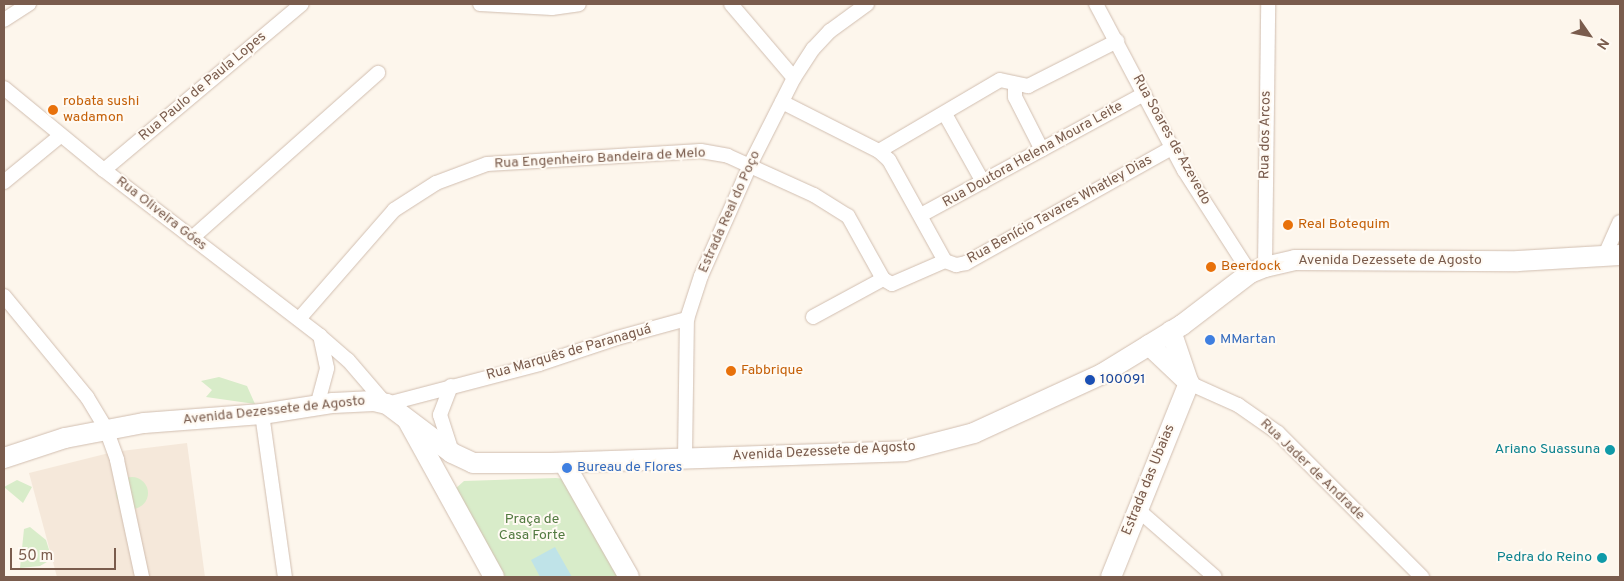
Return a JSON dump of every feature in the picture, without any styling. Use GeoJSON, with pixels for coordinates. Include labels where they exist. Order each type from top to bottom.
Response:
{"type":"FeatureCollection","features":[{"type":"Feature","properties":{"kind":"main road","name":"Avenida Dezessete de Agosto"},"geometry":{"type":"LineString","coordinates":[[4,458],[65,438],[106,429],[144,423],[262,414],[350,402],[386,403],[452,453],[473,463],[564,463],[905,451],[974,433],[1033,408],[1102,374],[1171,331],[1258,270],[1295,260],[1518,261],[1613,255]]}},
{"type":"Feature","properties":{"kind":"main road"},"geometry":{"type":"LineString","coordinates":[[1171,331],[1189,383]]}},
{"type":"Feature","properties":{"kind":"main road","name":"Rua Jader de Andrade"},"geometry":{"type":"LineString","coordinates":[[1148,345],[1189,383]]}},
{"type":"Feature","properties":{"kind":"main road","name":"Estrada das Ubaias"},"geometry":{"type":"LineString","coordinates":[[1111,577],[1189,383]]}},
{"type":"Feature","properties":{"kind":"main road"},"geometry":{"type":"LineString","coordinates":[[406,417],[494,577]]}},
{"type":"Feature","properties":{"kind":"main road"},"geometry":{"type":"LineString","coordinates":[[564,463],[629,577]]}},
{"type":"Feature","properties":{"kind":"street"},"geometry":{"type":"LineString","coordinates":[[4,20],[29,4]]}},
{"type":"Feature","properties":{"kind":"street","name":"Rua Paulo de Paula Lopes"},"geometry":{"type":"LineString","coordinates":[[104,170],[302,4]]}},
{"type":"Feature","properties":{"kind":"street"},"geometry":{"type":"LineString","coordinates":[[480,4],[552,8],[580,4]]}},
{"type":"Feature","properties":{"kind":"street"},"geometry":{"type":"LineString","coordinates":[[730,4],[794,78]]}},
{"type":"Feature","properties":{"kind":"street","name":"Estrada Real do Poço"},"geometry":{"type":"LineString","coordinates":[[685,458],[687,319],[701,276],[751,163],[794,78],[830,31],[867,4]]}},
{"type":"Feature","properties":{"kind":"street","name":"Rua Soares de Azevedo"},"geometry":{"type":"LineString","coordinates":[[1096,4],[1172,148],[1258,270]]}},
{"type":"Feature","properties":{"kind":"street","name":"Rua dos Arcos"},"geometry":{"type":"LineString","coordinates":[[1258,270],[1268,4]]}},
{"type":"Feature","properties":{"kind":"street"},"geometry":{"type":"LineString","coordinates":[[879,151],[1000,80],[1028,86],[1117,41]]}},
{"type":"Feature","properties":{"kind":"street"},"geometry":{"type":"LineString","coordinates":[[192,238],[378,73]]}},
{"type":"Feature","properties":{"kind":"street"},"geometry":{"type":"LineString","coordinates":[[1015,84],[1014,95],[1042,150]]}},
{"type":"Feature","properties":{"kind":"street","name":"Rua Oliveira Góes"},"geometry":{"type":"LineString","coordinates":[[4,88],[60,136],[320,336],[348,360],[386,403]]}},
{"type":"Feature","properties":{"kind":"street","name":"Rua Doutora Helena Moura Leite"},"geometry":{"type":"LineString","coordinates":[[921,215],[1144,94]]}},
{"type":"Feature","properties":{"kind":"street"},"geometry":{"type":"LineString","coordinates":[[782,102],[879,151],[889,160],[921,215],[944,261]]}},
{"type":"Feature","properties":{"kind":"street"},"geometry":{"type":"LineString","coordinates":[[945,114],[982,182]]}},
{"type":"Feature","properties":{"kind":"street"},"geometry":{"type":"LineString","coordinates":[[4,182],[60,136]]}},
{"type":"Feature","properties":{"kind":"street","name":"Rua Benício Tavares Whatley Dias"},"geometry":{"type":"LineString","coordinates":[[813,317],[883,279],[889,283],[895,283],[944,261],[956,265],[966,262],[1172,148]]}},
{"type":"Feature","properties":{"kind":"street","name":"Rua Engenheiro Bandeira de Melo"},"geometry":{"type":"LineString","coordinates":[[299,319],[394,210],[436,183],[487,164],[700,151],[751,163],[848,216],[883,279]]}},
{"type":"Feature","properties":{"kind":"street"},"geometry":{"type":"LineString","coordinates":[[1613,255],[1620,222]]}},
{"type":"Feature","properties":{"kind":"street"},"geometry":{"type":"LineString","coordinates":[[4,296],[87,397],[106,429],[117,460],[142,577]]}},
{"type":"Feature","properties":{"kind":"street","name":"Rua Marquês de Paranaguá"},"geometry":{"type":"LineString","coordinates":[[386,403],[539,364],[617,338],[687,319]]}},
{"type":"Feature","properties":{"kind":"street"},"geometry":{"type":"LineString","coordinates":[[317,406],[327,368],[320,336]]}},
{"type":"Feature","properties":{"kind":"street","name":"Rua Jader de Andrade"},"geometry":{"type":"LineString","coordinates":[[1189,383],[1238,405],[1278,433],[1422,577]]}},
{"type":"Feature","properties":{"kind":"street"},"geometry":{"type":"LineString","coordinates":[[451,386],[440,415],[452,453]]}},
{"type":"Feature","properties":{"kind":"street"},"geometry":{"type":"LineString","coordinates":[[262,414],[284,577]]}},
{"type":"Feature","properties":{"kind":"street"},"geometry":{"type":"LineString","coordinates":[[1137,509],[1215,577]]}},
{"type":"Feature","properties":{"kind":"shaded area"},"geometry":{"type":"Polygon","coordinates":[[[187,443],[205,577],[57,577],[29,473],[113,452],[187,443]]]}},
{"type":"Feature","properties":{"kind":"green space"},"geometry":{"type":"Polygon","coordinates":[[[219,377],[247,386],[255,404],[206,397],[212,390],[201,381],[219,377]]]}},
{"type":"Feature","properties":{"kind":"green space"},"geometry":{"type":"Polygon","coordinates":[[[132,477],[143,482],[148,493],[143,504],[132,509],[121,504],[116,493],[121,482],[132,477]]]}},
{"type":"Feature","properties":{"kind":"green space","name":"Praça de Casa Forte"},"geometry":{"type":"Polygon","coordinates":[[[565,479],[619,577],[502,577],[455,489],[464,481],[565,479]]]}},
{"type":"Feature","properties":{"kind":"green space"},"geometry":{"type":"Polygon","coordinates":[[[17,480],[32,487],[23,503],[4,487],[17,480]]]}},
{"type":"Feature","properties":{"kind":"green space"},"geometry":{"type":"Polygon","coordinates":[[[30,527],[46,540],[52,559],[40,566],[20,568],[24,529],[30,527]]]}},
{"type":"Feature","properties":{"kind":"water"},"geometry":{"type":"Polygon","coordinates":[[[555,547],[572,577],[540,577],[531,560],[555,547]]]}},
{"type":"Feature","properties":{"kind":"place","name":"robata sushi wadamon"},"geometry":{"type":"Point","coordinates":[53,110]}},
{"type":"Feature","properties":{"kind":"place","name":"Real Botequim"},"geometry":{"type":"Point","coordinates":[1288,225]}},
{"type":"Feature","properties":{"kind":"place","name":"Beerdock"},"geometry":{"type":"Point","coordinates":[1211,267]}},
{"type":"Feature","properties":{"kind":"place","name":"MMartan"},"geometry":{"type":"Point","coordinates":[1210,340]}},
{"type":"Feature","properties":{"kind":"place","name":"Fabbrique"},"geometry":{"type":"Point","coordinates":[731,371]}},
{"type":"Feature","properties":{"kind":"place","name":"100091"},"geometry":{"type":"Point","coordinates":[1090,380]}},
{"type":"Feature","properties":{"kind":"place","name":"Ariano Suassuna"},"geometry":{"type":"Point","coordinates":[1610,450]}},
{"type":"Feature","properties":{"kind":"place","name":"Bureau de Flores"},"geometry":{"type":"Point","coordinates":[567,468]}},
{"type":"Feature","properties":{"kind":"place","name":"Pedra do Reino"},"geometry":{"type":"Point","coordinates":[1602,558]}}]}
